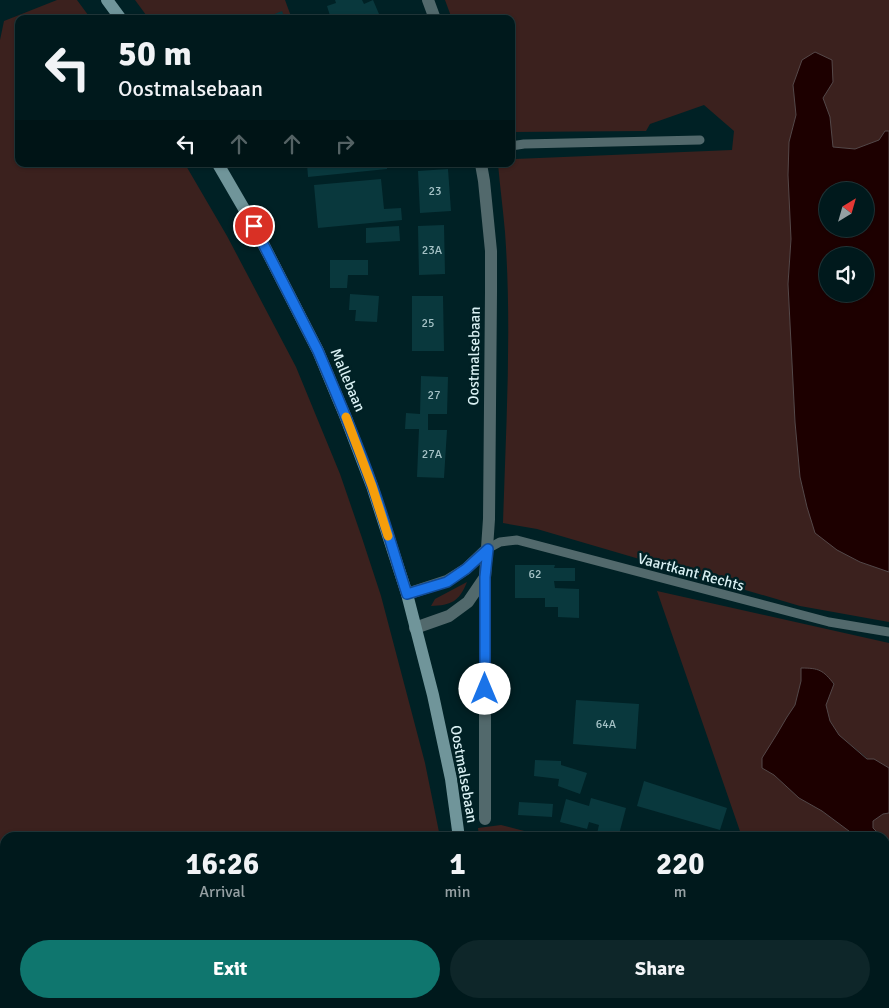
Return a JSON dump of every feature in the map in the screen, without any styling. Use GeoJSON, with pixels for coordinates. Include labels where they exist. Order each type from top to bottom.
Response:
{"type":"FeatureCollection","features":[{"type":"Feature","properties":{"kind":"main road"},"geometry":{"type":"LineString","coordinates":[[108,0],[118,15]]}},
{"type":"Feature","properties":{"kind":"main road","name":"Mallebaan"},"geometry":{"type":"LineString","coordinates":[[220,167],[254,226],[318,351],[372,486],[407,594]]}},
{"type":"Feature","properties":{"kind":"main road","name":"Oostmalsebaan"},"geometry":{"type":"LineString","coordinates":[[407,594],[433,695],[451,779],[458,832]]}},
{"type":"Feature","properties":{"kind":"street"},"geometry":{"type":"LineString","coordinates":[[428,0],[434,15]]}},
{"type":"Feature","properties":{"kind":"street","name":"Oostmalsebaan"},"geometry":{"type":"LineString","coordinates":[[482,167],[491,251],[488,549],[485,577],[485,819]]}},
{"type":"Feature","properties":{"kind":"street"},"geometry":{"type":"LineString","coordinates":[[407,594],[447,582],[466,569],[488,549]]}},
{"type":"Feature","properties":{"kind":"street","name":"Oostmalsebaan"},"geometry":{"type":"LineString","coordinates":[[415,628],[449,616],[468,602],[485,577]]}},
{"type":"Feature","properties":{"kind":"lane"},"geometry":{"type":"LineString","coordinates":[[515,145],[700,140]]}},
{"type":"Feature","properties":{"kind":"lane","name":"Vaartkant Rechts"},"geometry":{"type":"LineString","coordinates":[[488,549],[500,542],[517,540],[828,622],[889,632]]}},
{"type":"Feature","properties":{"kind":"shaded area"},"geometry":{"type":"Polygon","coordinates":[[[57,0],[77,0],[88,15],[19,15],[57,0]]]}},
{"type":"Feature","properties":{"kind":"shaded area"},"geometry":{"type":"Polygon","coordinates":[[[135,0],[285,0],[291,15],[146,15],[135,0]]]}},
{"type":"Feature","properties":{"kind":"shaded area"},"geometry":{"type":"Polygon","coordinates":[[[445,0],[889,0],[889,131],[885,131],[879,140],[855,149],[833,147],[830,117],[823,98],[833,82],[793,85],[796,115],[789,142],[791,239],[788,284],[795,422],[800,477],[807,507],[837,550],[860,562],[889,572],[889,622],[800,606],[537,529],[503,523],[508,378],[508,305],[505,232],[498,167],[515,167],[515,159],[732,150],[734,131],[704,105],[650,124],[646,131],[515,132],[515,15],[451,15],[445,0]]]}},
{"type":"Feature","properties":{"kind":"shaded area"},"geometry":{"type":"Polygon","coordinates":[[[15,17],[15,167],[187,167],[227,236],[296,367],[340,474],[381,596],[425,763],[439,832],[0,832],[0,40],[4,21],[15,17]]]}},
{"type":"Feature","properties":{"kind":"shaded area"},"geometry":{"type":"Polygon","coordinates":[[[815,52],[832,60],[833,82],[823,98],[830,117],[833,147],[855,149],[879,140],[885,131],[889,131],[889,572],[860,562],[837,550],[815,533],[800,477],[795,422],[788,284],[791,239],[788,175],[789,142],[796,115],[793,85],[802,60],[815,52]]]}},
{"type":"Feature","properties":{"kind":"shaded area"},"geometry":{"type":"Polygon","coordinates":[[[467,582],[461,594],[454,601],[444,605],[431,606],[435,599],[467,582]]]}},
{"type":"Feature","properties":{"kind":"shaded area"},"geometry":{"type":"Polygon","coordinates":[[[657,591],[889,643],[889,768],[874,759],[868,759],[839,735],[830,721],[826,705],[834,683],[801,668],[801,681],[795,705],[787,717],[762,768],[774,775],[799,798],[822,811],[850,832],[740,832],[657,591]]]}},
{"type":"Feature","properties":{"kind":"shaded area"},"geometry":{"type":"Polygon","coordinates":[[[801,668],[820,671],[827,676],[834,684],[826,705],[830,721],[839,735],[867,759],[874,759],[889,768],[889,813],[883,814],[873,821],[873,828],[877,832],[850,832],[822,811],[799,798],[774,775],[762,768],[762,758],[795,705],[801,681],[801,668]]]}},
{"type":"Feature","properties":{"kind":"shaded area"},"geometry":{"type":"Polygon","coordinates":[[[889,813],[889,832],[877,832],[873,828],[873,821],[883,814],[889,813]]]}},
{"type":"Feature","properties":{"kind":"shaded area"},"geometry":{"type":"Polygon","coordinates":[[[501,825],[528,832],[478,832],[478,828],[501,825]]]}},
{"type":"Feature","properties":{"kind":"building"},"geometry":{"type":"Polygon","coordinates":[[[335,0],[362,0],[364,4],[373,0],[379,14],[330,15],[327,6],[336,3],[335,0]]]}},
{"type":"Feature","properties":{"kind":"building"},"geometry":{"type":"Polygon","coordinates":[[[282,11],[284,15],[272,15],[282,11]]]}},
{"type":"Feature","properties":{"kind":"building"},"geometry":{"type":"Polygon","coordinates":[[[307,167],[387,167],[387,169],[308,177],[307,167]]]}},
{"type":"Feature","properties":{"kind":"building"},"geometry":{"type":"Polygon","coordinates":[[[448,169],[451,211],[420,213],[418,171],[448,169]]]}},
{"type":"Feature","properties":{"kind":"building"},"geometry":{"type":"Polygon","coordinates":[[[381,179],[384,209],[401,208],[402,220],[318,228],[314,185],[381,179]]]}},
{"type":"Feature","properties":{"kind":"building"},"geometry":{"type":"Polygon","coordinates":[[[444,225],[445,274],[419,275],[418,226],[444,225]]]}},
{"type":"Feature","properties":{"kind":"building"},"geometry":{"type":"Polygon","coordinates":[[[399,226],[400,241],[366,243],[366,228],[399,226]]]}},
{"type":"Feature","properties":{"kind":"building"},"geometry":{"type":"Polygon","coordinates":[[[330,260],[368,260],[368,275],[348,275],[347,288],[330,288],[330,260]]]}},
{"type":"Feature","properties":{"kind":"building"},"geometry":{"type":"Polygon","coordinates":[[[350,294],[379,296],[377,322],[355,321],[356,310],[349,310],[350,294]]]}},
{"type":"Feature","properties":{"kind":"building"},"geometry":{"type":"Polygon","coordinates":[[[412,296],[443,296],[444,351],[412,351],[412,296]]]}},
{"type":"Feature","properties":{"kind":"building"},"geometry":{"type":"Polygon","coordinates":[[[421,376],[448,377],[447,414],[428,414],[428,430],[447,430],[444,478],[417,477],[419,429],[405,429],[406,413],[420,414],[421,376]]]}},
{"type":"Feature","properties":{"kind":"building"},"geometry":{"type":"Polygon","coordinates":[[[515,565],[555,565],[554,568],[575,568],[575,581],[554,581],[555,588],[579,589],[579,618],[558,617],[558,607],[545,607],[545,598],[515,598],[515,565]]]}},
{"type":"Feature","properties":{"kind":"building"},"geometry":{"type":"Polygon","coordinates":[[[576,700],[639,704],[636,749],[573,744],[576,700]]]}},
{"type":"Feature","properties":{"kind":"building"},"geometry":{"type":"Polygon","coordinates":[[[535,760],[561,761],[561,765],[587,773],[580,794],[558,786],[559,779],[534,776],[535,760]]]}},
{"type":"Feature","properties":{"kind":"building"},"geometry":{"type":"Polygon","coordinates":[[[644,781],[727,808],[720,830],[637,806],[644,781]]]}},
{"type":"Feature","properties":{"kind":"building"},"geometry":{"type":"Polygon","coordinates":[[[591,798],[626,808],[620,832],[597,832],[599,825],[589,822],[587,829],[560,822],[566,799],[589,806],[591,798]]]}},
{"type":"Feature","properties":{"kind":"building"},"geometry":{"type":"Polygon","coordinates":[[[519,802],[553,804],[552,817],[518,815],[519,802]]]}},
{"type":"Feature","properties":{"kind":"slow traffic"},"geometry":{"type":"LineString","coordinates":[[346,417],[372,486],[388,536]]}},
{"type":"Feature","properties":{"kind":"route"},"geometry":{"type":"LineString","coordinates":[[254,226],[325,367],[372,486],[407,594],[447,582],[466,569],[488,549],[485,577],[485,689]]}}]}
